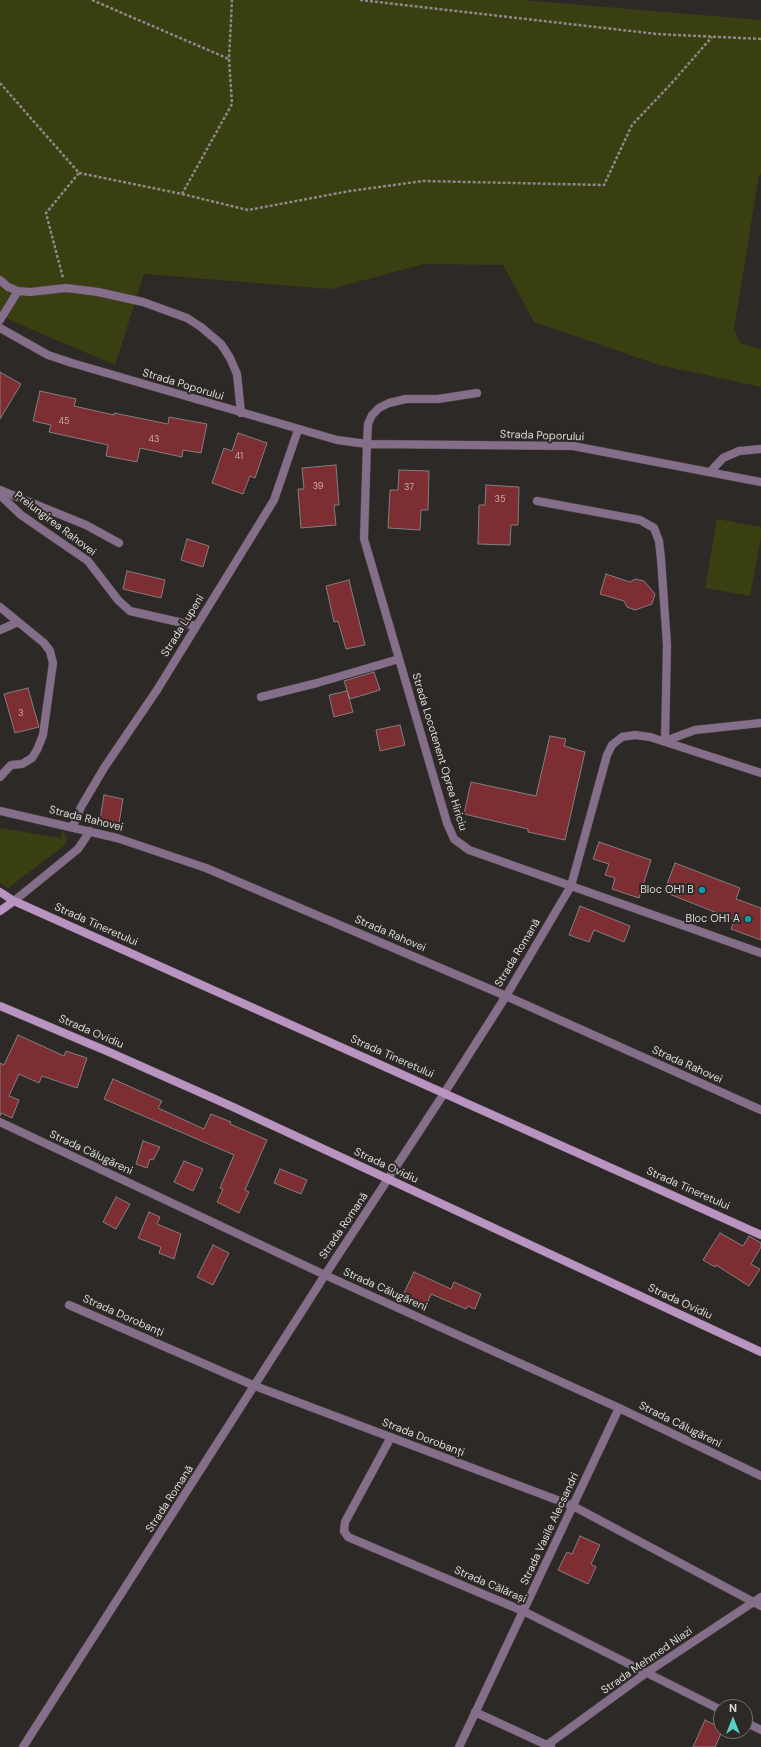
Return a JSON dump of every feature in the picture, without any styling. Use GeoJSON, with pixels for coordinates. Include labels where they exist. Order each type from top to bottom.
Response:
{"type":"FeatureCollection","features":[{"type":"Feature","properties":{"kind":"main road"},"geometry":{"type":"LineString","coordinates":[[0,892],[14,901],[0,911]]}},
{"type":"Feature","properties":{"kind":"main road","name":"Strada Tineretului"},"geometry":{"type":"LineString","coordinates":[[14,901],[445,1092],[761,1235]]}},
{"type":"Feature","properties":{"kind":"main road","name":"Strada Ovidiu"},"geometry":{"type":"LineString","coordinates":[[0,1006],[117,1055],[389,1179],[761,1352]]}},
{"type":"Feature","properties":{"kind":"street"},"geometry":{"type":"LineString","coordinates":[[0,280],[8,287],[18,291],[30,292],[66,288],[98,292],[143,302],[187,318],[201,327],[221,344],[230,358],[237,374],[241,414]]}},
{"type":"Feature","properties":{"kind":"street"},"geometry":{"type":"LineString","coordinates":[[0,320],[18,291]]}},
{"type":"Feature","properties":{"kind":"street","name":"Strada Poporului"},"geometry":{"type":"LineString","coordinates":[[0,328],[48,355],[72,363],[241,414],[337,440],[367,444],[573,446],[761,482]]}},
{"type":"Feature","properties":{"kind":"street"},"geometry":{"type":"LineString","coordinates":[[367,444],[368,424],[372,415],[379,408],[389,403],[406,399],[438,399],[477,392]]}},
{"type":"Feature","properties":{"kind":"street","name":"Strada Lupeni"},"geometry":{"type":"LineString","coordinates":[[73,826],[90,791],[156,690],[274,500],[298,430]]}},
{"type":"Feature","properties":{"kind":"street","name":"Strada Locotenent Oprea Hiriciu"},"geometry":{"type":"LineString","coordinates":[[367,444],[364,538],[447,823],[454,839],[469,850],[761,953]]}},
{"type":"Feature","properties":{"kind":"street"},"geometry":{"type":"LineString","coordinates":[[710,472],[723,458],[739,451],[761,449]]}},
{"type":"Feature","properties":{"kind":"street","name":"Prelungirea Rahovei"},"geometry":{"type":"LineString","coordinates":[[0,490],[86,525],[119,543]]}},
{"type":"Feature","properties":{"kind":"street","name":"Prelungirea Rahovei"},"geometry":{"type":"LineString","coordinates":[[0,495],[21,515],[88,561],[118,600],[130,611],[196,626]]}},
{"type":"Feature","properties":{"kind":"street"},"geometry":{"type":"LineString","coordinates":[[537,501],[640,520],[654,528],[659,541],[667,645],[665,741],[695,730],[761,723]]}},
{"type":"Feature","properties":{"kind":"street"},"geometry":{"type":"LineString","coordinates":[[0,607],[44,643],[50,651],[53,663],[43,735],[37,750],[32,758],[27,761],[10,765],[0,777]]}},
{"type":"Feature","properties":{"kind":"street"},"geometry":{"type":"LineString","coordinates":[[0,630],[18,622]]}},
{"type":"Feature","properties":{"kind":"street"},"geometry":{"type":"LineString","coordinates":[[261,697],[317,683],[399,659]]}},
{"type":"Feature","properties":{"kind":"street","name":"Strada Romană"},"geometry":{"type":"LineString","coordinates":[[23,1747],[325,1275],[445,1092],[506,996],[571,886],[607,755],[612,745],[622,737],[634,735],[665,741],[761,773]]}},
{"type":"Feature","properties":{"kind":"street","name":"Strada Rahovei"},"geometry":{"type":"LineString","coordinates":[[0,811],[73,826],[138,844],[206,868],[506,996],[761,1110]]}},
{"type":"Feature","properties":{"kind":"street"},"geometry":{"type":"LineString","coordinates":[[14,901],[78,849],[90,831]]}},
{"type":"Feature","properties":{"kind":"street","name":"Strada Călugăreni"},"geometry":{"type":"LineString","coordinates":[[0,1122],[325,1275],[619,1408],[761,1476]]}},
{"type":"Feature","properties":{"kind":"street","name":"Strada Dorobanți"},"geometry":{"type":"LineString","coordinates":[[69,1305],[255,1386],[573,1506],[761,1606]]}},
{"type":"Feature","properties":{"kind":"street","name":"Strada Vasile Alecsandri"},"geometry":{"type":"LineString","coordinates":[[459,1747],[619,1408]]}},
{"type":"Feature","properties":{"kind":"street","name":"Strada Călărași"},"geometry":{"type":"LineString","coordinates":[[391,1437],[345,1522],[344,1531],[348,1537],[523,1612],[713,1706]]}},
{"type":"Feature","properties":{"kind":"street","name":"Strada Mehmed Niazi"},"geometry":{"type":"LineString","coordinates":[[549,1746],[646,1673],[761,1597]]}},
{"type":"Feature","properties":{"kind":"street"},"geometry":{"type":"LineString","coordinates":[[475,1712],[549,1746]]}},
{"type":"Feature","properties":{"kind":"path"},"geometry":{"type":"LineString","coordinates":[[92,0],[229,59]]}},
{"type":"Feature","properties":{"kind":"path"},"geometry":{"type":"LineString","coordinates":[[182,194],[232,104],[229,59],[232,0]]}},
{"type":"Feature","properties":{"kind":"path"},"geometry":{"type":"LineString","coordinates":[[360,0],[657,34],[761,39]]}},
{"type":"Feature","properties":{"kind":"path"},"geometry":{"type":"LineString","coordinates":[[0,84],[79,173],[182,194],[248,210],[350,191],[423,181],[604,185],[632,126],[712,37]]}},
{"type":"Feature","properties":{"kind":"path"},"geometry":{"type":"LineString","coordinates":[[66,288],[46,213],[79,173]]}},
{"type":"Feature","properties":{"kind":"green space"},"geometry":{"type":"Polygon","coordinates":[[[0,0],[522,0],[761,20],[761,174],[759,175],[734,329],[740,343],[761,349],[761,387],[659,365],[534,322],[503,265],[424,264],[331,289],[144,274],[115,365],[14,322],[0,314],[0,0]]]}},
{"type":"Feature","properties":{"kind":"green space"},"geometry":{"type":"Polygon","coordinates":[[[717,519],[761,527],[761,538],[750,596],[705,588],[717,519]]]}},
{"type":"Feature","properties":{"kind":"green space"},"geometry":{"type":"Polygon","coordinates":[[[0,828],[61,838],[62,829],[67,839],[65,845],[8,888],[0,883],[0,828]]]}},
{"type":"Feature","properties":{"kind":"building"},"geometry":{"type":"Polygon","coordinates":[[[0,372],[21,384],[0,419],[0,372]]]}},
{"type":"Feature","properties":{"kind":"building"},"geometry":{"type":"Polygon","coordinates":[[[40,391],[76,399],[74,406],[114,415],[114,413],[168,424],[169,417],[207,424],[201,453],[183,450],[182,457],[140,448],[137,462],[106,456],[108,445],[49,432],[51,425],[33,421],[40,391]]]}},
{"type":"Feature","properties":{"kind":"building"},"geometry":{"type":"Polygon","coordinates":[[[238,433],[267,443],[255,478],[250,476],[243,494],[212,483],[224,448],[232,451],[238,433]]]}},
{"type":"Feature","properties":{"kind":"building"},"geometry":{"type":"Polygon","coordinates":[[[336,465],[339,505],[334,505],[336,525],[301,528],[298,489],[304,489],[302,468],[336,465]]]}},
{"type":"Feature","properties":{"kind":"building"},"geometry":{"type":"Polygon","coordinates":[[[399,470],[429,471],[428,510],[421,510],[420,530],[388,528],[390,490],[398,490],[399,470]]]}},
{"type":"Feature","properties":{"kind":"building"},"geometry":{"type":"Polygon","coordinates":[[[486,485],[519,487],[518,525],[511,525],[510,545],[478,544],[479,505],[485,505],[486,485]]]}},
{"type":"Feature","properties":{"kind":"building"},"geometry":{"type":"Polygon","coordinates":[[[187,539],[209,546],[203,567],[181,560],[187,539]]]}},
{"type":"Feature","properties":{"kind":"building"},"geometry":{"type":"Polygon","coordinates":[[[127,571],[165,580],[161,598],[123,589],[127,571]]]}},
{"type":"Feature","properties":{"kind":"building"},"geometry":{"type":"Polygon","coordinates":[[[606,574],[630,582],[635,579],[644,581],[655,594],[652,604],[635,610],[627,607],[624,601],[600,594],[606,574]]]}},
{"type":"Feature","properties":{"kind":"building"},"geometry":{"type":"Polygon","coordinates":[[[349,580],[365,645],[346,649],[338,621],[334,622],[326,586],[349,580]]]}},
{"type":"Feature","properties":{"kind":"building"},"geometry":{"type":"Polygon","coordinates":[[[374,672],[380,690],[350,699],[344,681],[374,672]]]}},
{"type":"Feature","properties":{"kind":"building"},"geometry":{"type":"Polygon","coordinates":[[[28,688],[39,727],[15,733],[4,694],[28,688]]]}},
{"type":"Feature","properties":{"kind":"building"},"geometry":{"type":"Polygon","coordinates":[[[347,691],[353,712],[334,717],[329,695],[347,691]]]}},
{"type":"Feature","properties":{"kind":"building"},"geometry":{"type":"Polygon","coordinates":[[[400,725],[405,745],[380,751],[376,730],[400,725]]]}},
{"type":"Feature","properties":{"kind":"building"},"geometry":{"type":"Polygon","coordinates":[[[550,736],[566,739],[564,746],[585,752],[565,840],[528,832],[528,829],[464,814],[471,782],[536,796],[550,736]]]}},
{"type":"Feature","properties":{"kind":"building"},"geometry":{"type":"Polygon","coordinates":[[[104,795],[123,799],[119,823],[100,820],[104,795]]]}},
{"type":"Feature","properties":{"kind":"building"},"geometry":{"type":"Polygon","coordinates":[[[599,842],[651,860],[639,898],[612,889],[615,878],[605,875],[609,864],[593,859],[599,842]]]}},
{"type":"Feature","properties":{"kind":"building","name":"Bloc OH1 B"},"geometry":{"type":"Polygon","coordinates":[[[675,863],[740,888],[736,899],[761,908],[761,940],[731,929],[735,920],[664,892],[675,863]]]}},
{"type":"Feature","properties":{"kind":"building"},"geometry":{"type":"Polygon","coordinates":[[[580,906],[630,926],[624,942],[594,930],[589,942],[569,935],[580,906]]]}},
{"type":"Feature","properties":{"kind":"building"},"geometry":{"type":"Polygon","coordinates":[[[18,1035],[64,1056],[66,1051],[87,1058],[77,1088],[42,1076],[39,1083],[19,1074],[9,1096],[19,1100],[12,1118],[1,1113],[0,1116],[0,1063],[4,1065],[18,1035]]]}},
{"type":"Feature","properties":{"kind":"building"},"geometry":{"type":"Polygon","coordinates":[[[113,1079],[162,1101],[158,1108],[204,1129],[211,1114],[267,1140],[245,1190],[249,1192],[239,1213],[217,1202],[223,1189],[220,1188],[234,1155],[104,1099],[113,1079]]]}},
{"type":"Feature","properties":{"kind":"building"},"geometry":{"type":"Polygon","coordinates":[[[143,1141],[160,1147],[153,1160],[150,1159],[147,1168],[136,1164],[143,1141]]]}},
{"type":"Feature","properties":{"kind":"building"},"geometry":{"type":"Polygon","coordinates":[[[184,1161],[203,1169],[193,1191],[174,1182],[184,1161]]]}},
{"type":"Feature","properties":{"kind":"building"},"geometry":{"type":"Polygon","coordinates":[[[280,1169],[307,1180],[301,1194],[274,1183],[280,1169]]]}},
{"type":"Feature","properties":{"kind":"building"},"geometry":{"type":"Polygon","coordinates":[[[116,1197],[130,1204],[116,1229],[103,1222],[116,1197]]]}},
{"type":"Feature","properties":{"kind":"building"},"geometry":{"type":"Polygon","coordinates":[[[149,1212],[160,1217],[157,1224],[181,1234],[174,1259],[159,1253],[161,1247],[138,1238],[149,1212]]]}},
{"type":"Feature","properties":{"kind":"building"},"geometry":{"type":"Polygon","coordinates":[[[720,1233],[743,1246],[749,1236],[761,1243],[761,1247],[751,1264],[760,1269],[749,1286],[716,1265],[715,1267],[703,1260],[720,1233]]]}},
{"type":"Feature","properties":{"kind":"building"},"geometry":{"type":"Polygon","coordinates":[[[213,1245],[229,1253],[213,1285],[197,1277],[213,1245]]]}},
{"type":"Feature","properties":{"kind":"building"},"geometry":{"type":"Polygon","coordinates":[[[414,1272],[451,1289],[454,1282],[481,1294],[475,1309],[468,1306],[466,1309],[431,1294],[426,1306],[403,1295],[414,1272]]]}},
{"type":"Feature","properties":{"kind":"building"},"geometry":{"type":"Polygon","coordinates":[[[580,1536],[600,1545],[591,1564],[596,1567],[588,1584],[558,1570],[567,1552],[572,1554],[580,1536]]]}},
{"type":"Feature","properties":{"kind":"building"},"geometry":{"type":"Polygon","coordinates":[[[705,1720],[713,1724],[713,1739],[718,1739],[715,1747],[693,1747],[705,1720]]]}},
{"type":"Feature","properties":{"kind":"place","name":"Bloc OH1 B"},"geometry":{"type":"Point","coordinates":[702,890]}},
{"type":"Feature","properties":{"kind":"place","name":"Bloc OH1 A"},"geometry":{"type":"Point","coordinates":[748,919]}}]}
